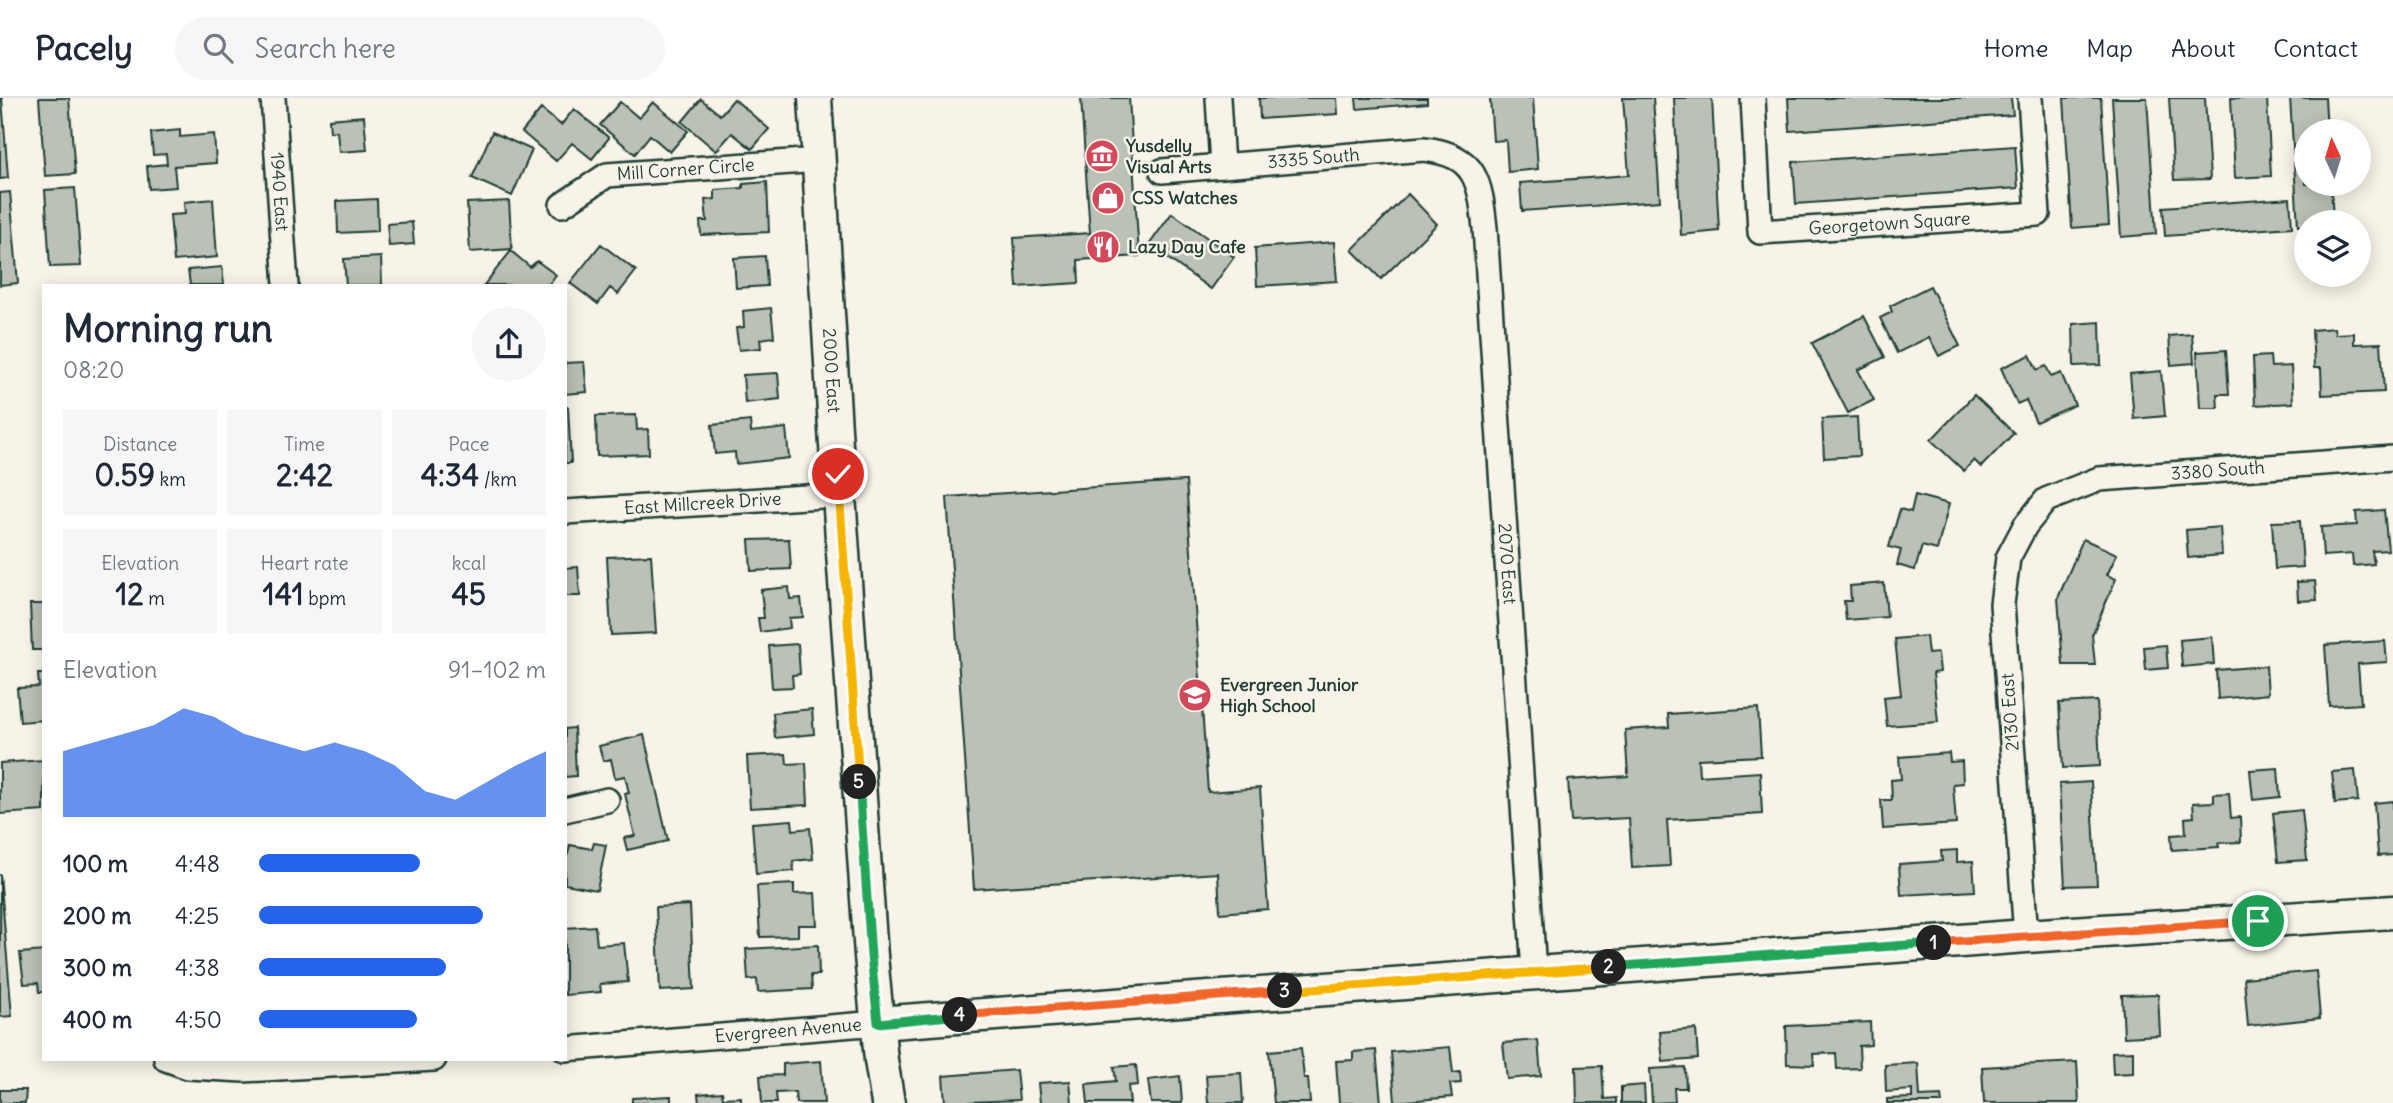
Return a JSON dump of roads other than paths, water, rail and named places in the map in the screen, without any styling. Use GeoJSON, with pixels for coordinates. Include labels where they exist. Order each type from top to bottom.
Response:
{"type":"FeatureCollection","features":[{"type":"Feature","properties":{"kind":"street","name":"1940 East"},"geometry":{"type":"LineString","coordinates":[[273,98],[286,284]]}},
{"type":"Feature","properties":{"kind":"street","name":"2000 East"},"geometry":{"type":"LineString","coordinates":[[815,98],[871,956],[888,1103]]}},
{"type":"Feature","properties":{"kind":"street"},"geometry":{"type":"LineString","coordinates":[[1218,98],[1222,166]]}},
{"type":"Feature","properties":{"kind":"street","name":"Georgetown Square"},"geometry":{"type":"LineString","coordinates":[[1753,98],[1760,232],[2038,215],[2030,98]]}},
{"type":"Feature","properties":{"kind":"street","name":"3335 South"},"geometry":{"type":"LineString","coordinates":[[1162,171],[1424,149],[1444,151],[1464,161]]}},
{"type":"Feature","properties":{"kind":"street","name":"Mill Corner Circle"},"geometry":{"type":"LineString","coordinates":[[562,205],[607,175],[819,160]]}},
{"type":"Feature","properties":{"kind":"street","name":"2070 East"},"geometry":{"type":"LineString","coordinates":[[1464,161],[1475,175],[1481,195],[1485,228],[1534,972]]}},
{"type":"Feature","properties":{"kind":"street","name":"3380 South"},"geometry":{"type":"LineString","coordinates":[[2046,500],[2099,479],[2393,457]]}},
{"type":"Feature","properties":{"kind":"street","name":"East Millcreek Drive"},"geometry":{"type":"LineString","coordinates":[[567,512],[839,495]]}},
{"type":"Feature","properties":{"kind":"street","name":"2130 East"},"geometry":{"type":"LineString","coordinates":[[2026,936],[2002,604],[2008,558],[2025,526],[2046,500]]}},
{"type":"Feature","properties":{"kind":"street"},"geometry":{"type":"LineString","coordinates":[[567,810],[607,800]]}},
{"type":"Feature","properties":{"kind":"street","name":"Evergreen Avenue"},"geometry":{"type":"LineString","coordinates":[[567,1049],[901,1020],[1534,972],[2393,912]]}},
{"type":"Feature","properties":{"kind":"street"},"geometry":{"type":"LineString","coordinates":[[172,1061],[209,1070],[384,1061]]}},
{"type":"Feature","properties":{"kind":"place","name":"Yusdelly Visual Arts"},"geometry":{"type":"Point","coordinates":[1102,156]}},
{"type":"Feature","properties":{"kind":"place","name":"CSS Watches"},"geometry":{"type":"Point","coordinates":[1108,198]}},
{"type":"Feature","properties":{"kind":"place","name":"Lazy Day Cafe"},"geometry":{"type":"Point","coordinates":[1103,247]}},
{"type":"Feature","properties":{"kind":"place","name":"Evergreen Junior High School"},"geometry":{"type":"Point","coordinates":[1195,695]}}]}
